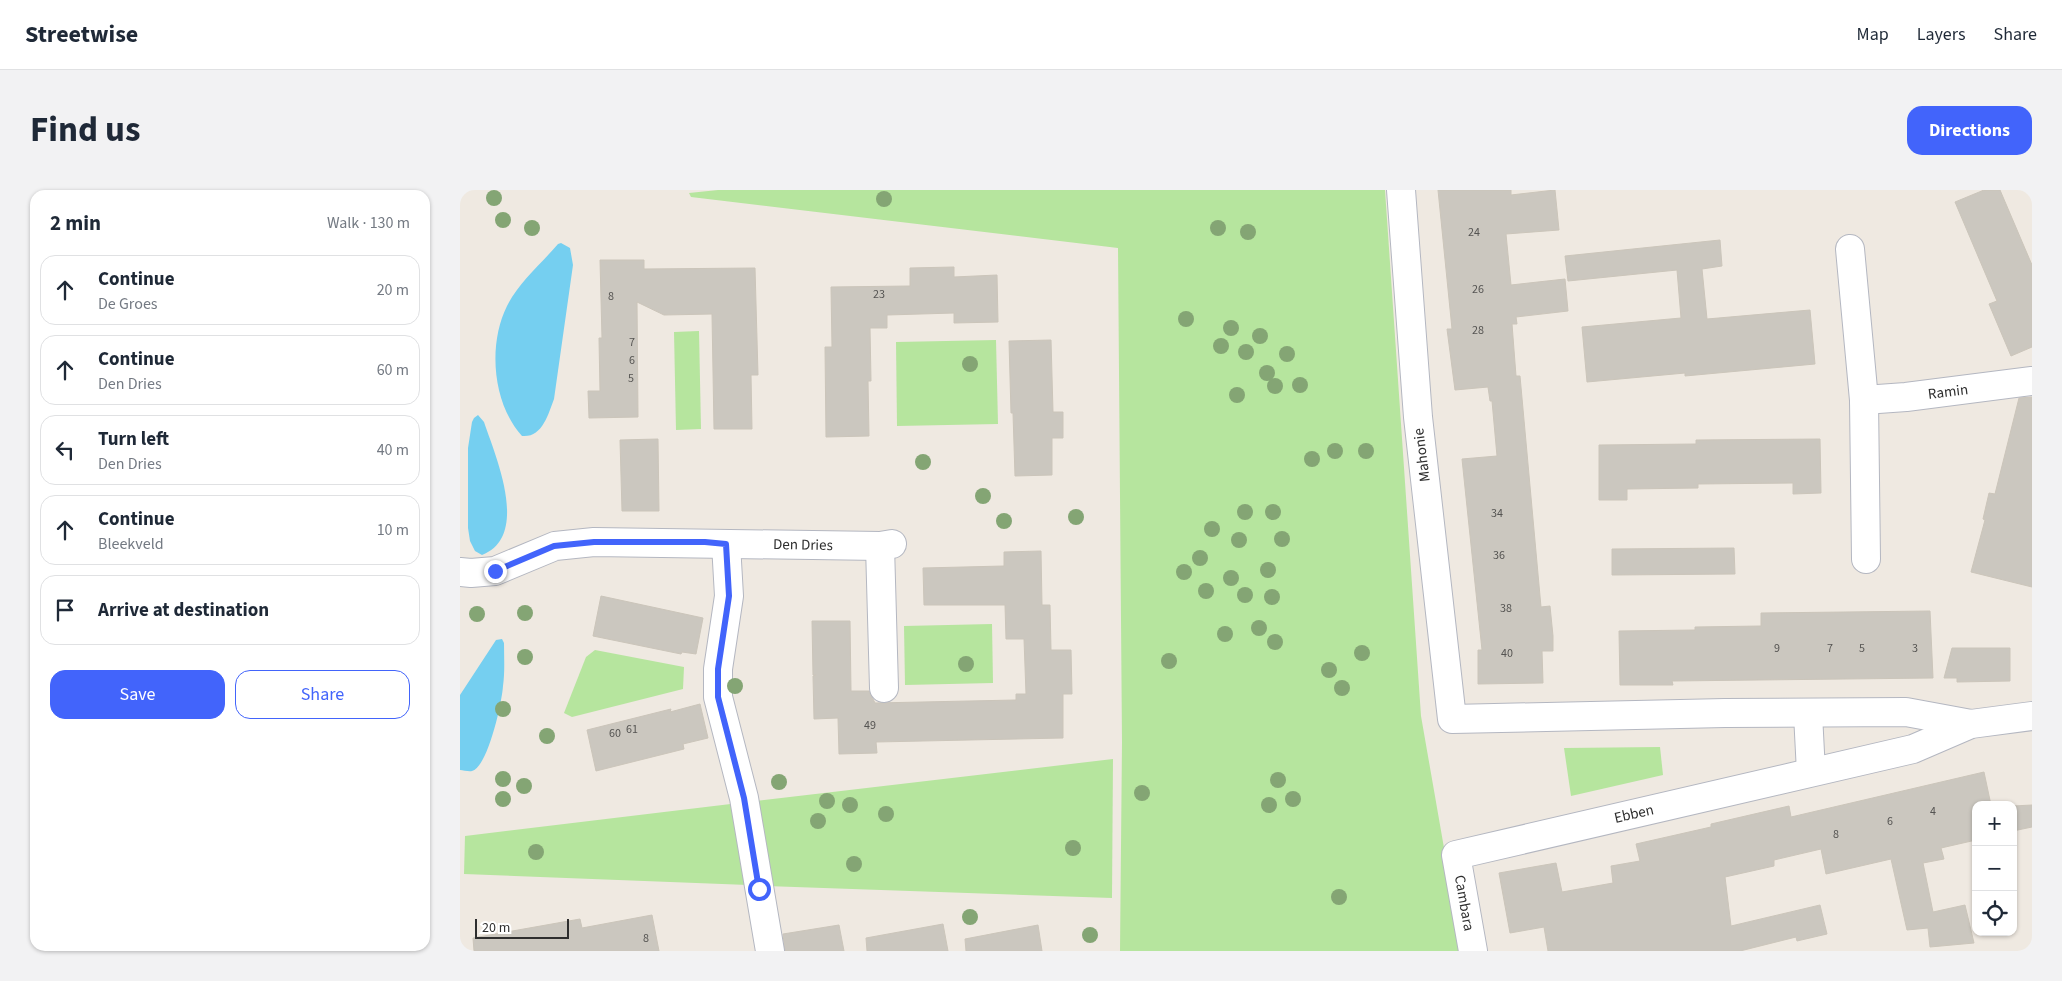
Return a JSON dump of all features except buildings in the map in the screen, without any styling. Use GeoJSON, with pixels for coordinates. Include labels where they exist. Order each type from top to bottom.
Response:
{"type":"FeatureCollection","features":[{"type":"Feature","properties":{"kind":"street","name":"Mahonie"},"geometry":{"type":"LineString","coordinates":[[1401,190],[1418,417],[1452,719]]}},
{"type":"Feature","properties":{"kind":"street"},"geometry":{"type":"LineString","coordinates":[[1850,250],[1864,400],[1866,559]]}},
{"type":"Feature","properties":{"kind":"street","name":"Ramin"},"geometry":{"type":"LineString","coordinates":[[1864,400],[1906,397],[2032,381]]}},
{"type":"Feature","properties":{"kind":"street","name":"Den Dries"},"geometry":{"type":"LineString","coordinates":[[460,572],[495,571],[554,546],[594,542],[886,545],[884,688]]}},
{"type":"Feature","properties":{"kind":"street"},"geometry":{"type":"LineString","coordinates":[[726,544],[729,596],[718,669],[718,697],[744,798],[770,951]]}},
{"type":"Feature","properties":{"kind":"street","name":"Ebben"},"geometry":{"type":"LineString","coordinates":[[1452,719],[1733,713],[1906,712],[1971,724]]}},
{"type":"Feature","properties":{"kind":"street"},"geometry":{"type":"LineString","coordinates":[[1808,714],[1812,772]]}},
{"type":"Feature","properties":{"kind":"street","name":"Ebben"},"geometry":{"type":"LineString","coordinates":[[1456,855],[1913,748],[1971,724],[2032,716]]}},
{"type":"Feature","properties":{"kind":"street","name":"Cambara"},"geometry":{"type":"LineString","coordinates":[[1456,855],[1473,951]]}},
{"type":"Feature","properties":{"kind":"green space"},"geometry":{"type":"Polygon","coordinates":[[[718,190],[1385,190],[1421,716],[1462,951],[1120,951],[1122,742],[1118,248],[691,197],[689,193],[718,190]]]}},
{"type":"Feature","properties":{"kind":"green space"},"geometry":{"type":"Polygon","coordinates":[[[699,331],[701,429],[676,430],[674,332],[699,331]]]}},
{"type":"Feature","properties":{"kind":"green space"},"geometry":{"type":"Polygon","coordinates":[[[996,340],[998,424],[897,426],[896,342],[996,340]]]}},
{"type":"Feature","properties":{"kind":"green space"},"geometry":{"type":"Polygon","coordinates":[[[992,624],[993,683],[905,685],[904,626],[992,624]]]}},
{"type":"Feature","properties":{"kind":"green space"},"geometry":{"type":"Polygon","coordinates":[[[595,650],[684,667],[683,689],[572,717],[564,713],[586,657],[595,650]]]}},
{"type":"Feature","properties":{"kind":"green space"},"geometry":{"type":"Polygon","coordinates":[[[1660,747],[1663,775],[1571,796],[1564,748],[1660,747]]]}},
{"type":"Feature","properties":{"kind":"green space"},"geometry":{"type":"Polygon","coordinates":[[[1113,759],[1112,898],[766,886],[756,801],[1113,759]]]}},
{"type":"Feature","properties":{"kind":"green space"},"geometry":{"type":"Polygon","coordinates":[[[739,803],[748,885],[464,874],[465,836],[739,803]]]}},
{"type":"Feature","properties":{"kind":"water"},"geometry":{"type":"Polygon","coordinates":[[[561,243],[570,248],[573,265],[554,399],[547,418],[539,429],[529,436],[522,436],[504,407],[499,390],[495,355],[497,338],[501,321],[512,297],[558,244],[561,243]]]}},
{"type":"Feature","properties":{"kind":"water"},"geometry":{"type":"Polygon","coordinates":[[[478,415],[484,422],[501,474],[506,494],[507,513],[505,531],[497,545],[482,555],[475,551],[470,541],[468,528],[468,448],[472,422],[478,415]]]}},
{"type":"Feature","properties":{"kind":"water"},"geometry":{"type":"Polygon","coordinates":[[[502,639],[504,643],[504,681],[489,747],[478,767],[472,771],[460,770],[460,695],[496,640],[502,639]]]}},
{"type":"Feature","properties":{"kind":"route"},"geometry":{"type":"LineString","coordinates":[[495,571],[554,546],[594,542],[705,542],[726,544],[729,596],[718,669],[718,697],[744,798],[759,889]]}}]}
